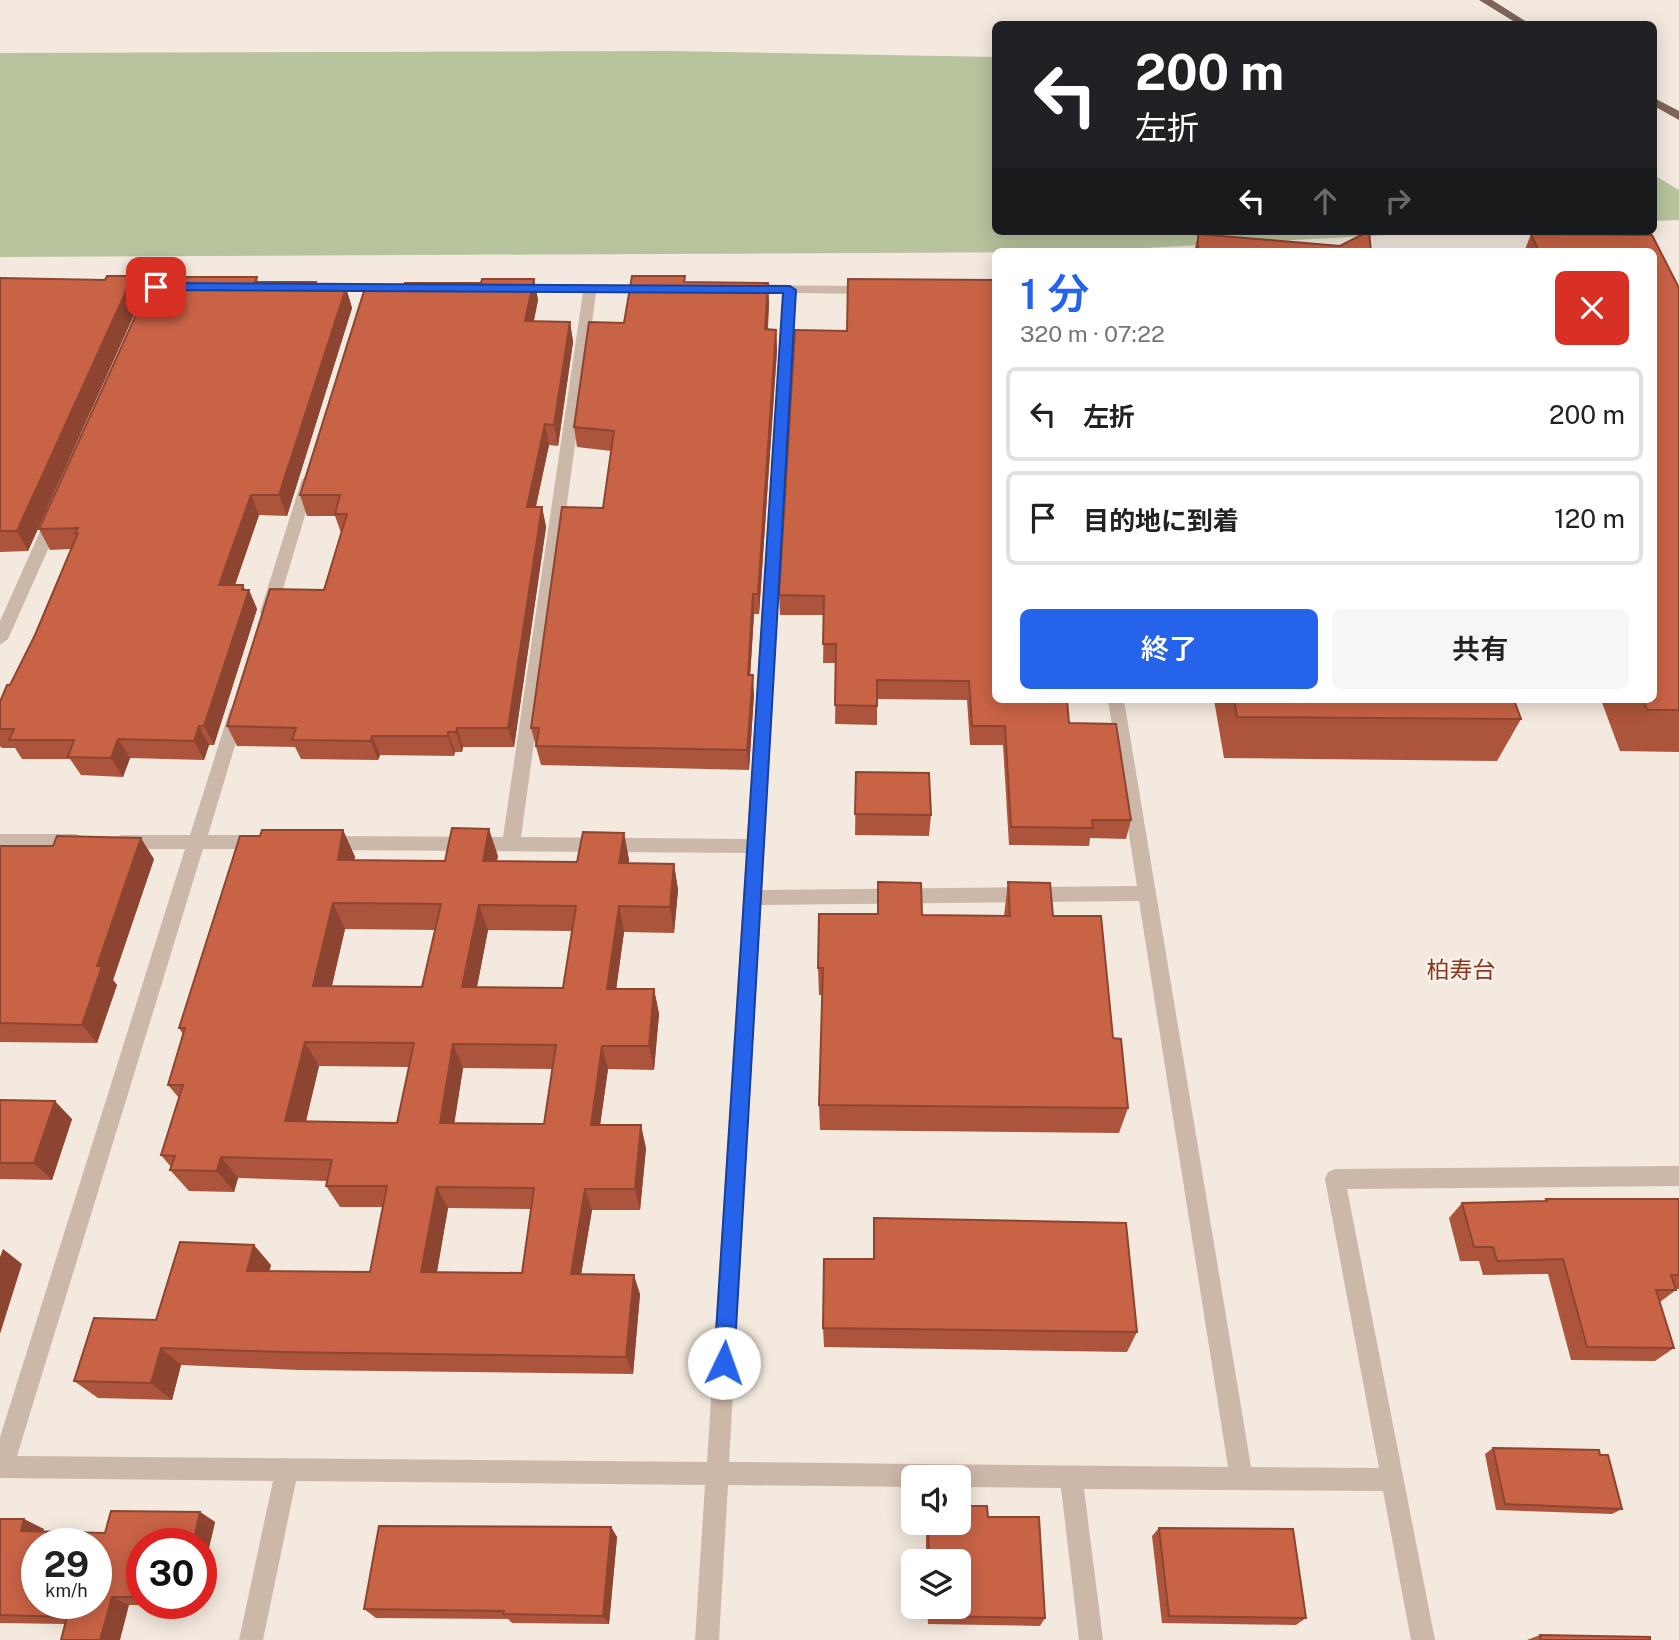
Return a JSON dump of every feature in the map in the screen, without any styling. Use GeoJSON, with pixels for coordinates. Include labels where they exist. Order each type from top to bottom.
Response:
{"type":"FeatureCollection","features":[{"type":"Feature","properties":{"kind":"main road"},"geometry":{"type":"LineString","coordinates":[[1484,0],[1520,21]]}},
{"type":"Feature","properties":{"kind":"main road"},"geometry":{"type":"LineString","coordinates":[[1657,103],[1679,116]]}},
{"type":"Feature","properties":{"kind":"street"},"geometry":{"type":"LineString","coordinates":[[104,287],[153,293],[182,287]]}},
{"type":"Feature","properties":{"kind":"street"},"geometry":{"type":"LineString","coordinates":[[275,288],[366,295],[438,288]]}},
{"type":"Feature","properties":{"kind":"street"},"geometry":{"type":"LineString","coordinates":[[493,288],[670,289]]}},
{"type":"Feature","properties":{"kind":"street"},"geometry":{"type":"LineString","coordinates":[[511,844],[590,289]]}},
{"type":"Feature","properties":{"kind":"street"},"geometry":{"type":"LineString","coordinates":[[736,289],[886,290]]}},
{"type":"Feature","properties":{"kind":"street"},"geometry":{"type":"LineString","coordinates":[[706,1640],[790,290]]}},
{"type":"Feature","properties":{"kind":"street"},"geometry":{"type":"LineString","coordinates":[[262,631],[315,460]]}},
{"type":"Feature","properties":{"kind":"street"},"geometry":{"type":"LineString","coordinates":[[0,639],[61,501]]}},
{"type":"Feature","properties":{"kind":"street"},"geometry":{"type":"LineString","coordinates":[[241,697],[1,1467],[1392,1480]]}},
{"type":"Feature","properties":{"kind":"street"},"geometry":{"type":"LineString","coordinates":[[1116,703],[1241,1479]]}},
{"type":"Feature","properties":{"kind":"street"},"geometry":{"type":"LineString","coordinates":[[0,841],[278,842]]}},
{"type":"Feature","properties":{"kind":"street"},"geometry":{"type":"LineString","coordinates":[[306,843],[755,846]]}},
{"type":"Feature","properties":{"kind":"street"},"geometry":{"type":"LineString","coordinates":[[752,898],[1147,893]]}},
{"type":"Feature","properties":{"kind":"street"},"geometry":{"type":"LineString","coordinates":[[1423,1640],[1335,1179],[1679,1176]]}},
{"type":"Feature","properties":{"kind":"street"},"geometry":{"type":"LineString","coordinates":[[251,1640],[286,1469]]}},
{"type":"Feature","properties":{"kind":"street"},"geometry":{"type":"LineString","coordinates":[[1071,1476],[1091,1640]]}},
{"type":"Feature","properties":{"kind":"green space"},"geometry":{"type":"Polygon","coordinates":[[[669,51],[992,57],[992,235],[1388,235],[1145,248],[992,248],[992,252],[0,257],[0,53],[669,51]]]}},
{"type":"Feature","properties":{"kind":"green space"},"geometry":{"type":"Polygon","coordinates":[[[1657,177],[1679,190],[1679,220],[1657,221],[1657,177]]]}},
{"type":"Feature","properties":{"kind":"building"},"geometry":{"type":"Polygon","coordinates":[[[1198,235],[1210,235],[1340,246],[1361,235],[1369,235],[1371,248],[1198,248],[1198,235]]]}},
{"type":"Feature","properties":{"kind":"building"},"geometry":{"type":"Polygon","coordinates":[[[1531,235],[1652,235],[1679,288],[1679,710],[1647,710],[1644,703],[1657,703],[1657,248],[1537,248],[1531,235]]]}},
{"type":"Feature","properties":{"kind":"building"},"geometry":{"type":"Polygon","coordinates":[[[107,276],[133,276],[17,531],[0,531],[0,278],[105,280],[107,276]]]}},
{"type":"Feature","properties":{"kind":"building"},"geometry":{"type":"Polygon","coordinates":[[[632,276],[685,276],[684,282],[768,283],[765,329],[776,330],[758,594],[753,594],[748,675],[753,675],[747,750],[536,746],[539,728],[531,728],[562,507],[603,508],[614,431],[574,427],[589,322],[624,323],[632,276]]]}},
{"type":"Feature","properties":{"kind":"building"},"geometry":{"type":"Polygon","coordinates":[[[153,277],[257,277],[255,282],[316,282],[314,288],[346,288],[279,495],[251,495],[219,585],[243,585],[242,590],[249,590],[204,726],[199,726],[194,741],[118,739],[111,758],[68,757],[74,740],[9,740],[14,729],[0,729],[0,702],[35,635],[78,533],[75,533],[78,528],[39,529],[153,277]]]}},
{"type":"Feature","properties":{"kind":"building"},"geometry":{"type":"Polygon","coordinates":[[[482,279],[534,279],[525,321],[570,322],[554,425],[545,424],[527,507],[542,507],[508,728],[457,728],[456,732],[448,732],[448,736],[372,736],[371,741],[292,740],[296,728],[227,726],[270,589],[324,590],[347,514],[335,514],[340,495],[300,495],[365,288],[404,288],[405,283],[481,283],[482,279]]]}},
{"type":"Feature","properties":{"kind":"building"},"geometry":{"type":"Polygon","coordinates":[[[848,279],[992,280],[992,703],[1067,703],[1069,723],[1116,724],[1131,820],[1092,820],[1093,828],[1011,827],[1005,726],[972,726],[969,681],[877,680],[877,706],[835,705],[836,644],[823,644],[824,596],[779,595],[795,330],[847,331],[848,279]]]}},
{"type":"Feature","properties":{"kind":"building"},"geometry":{"type":"Polygon","coordinates":[[[1235,703],[1515,703],[1521,719],[1237,717],[1235,703]]]}},
{"type":"Feature","properties":{"kind":"building"},"geometry":{"type":"Polygon","coordinates":[[[856,772],[929,773],[931,815],[855,814],[856,772]]]}},
{"type":"Feature","properties":{"kind":"building"},"geometry":{"type":"Polygon","coordinates":[[[452,828],[489,829],[483,861],[577,862],[583,832],[624,833],[619,863],[674,864],[670,907],[619,906],[607,989],[654,989],[649,1046],[602,1046],[591,1125],[641,1125],[635,1189],[585,1189],[571,1274],[634,1275],[626,1357],[161,1348],[151,1383],[74,1381],[94,1318],[156,1320],[180,1242],[254,1245],[247,1271],[370,1272],[387,1186],[326,1186],[332,1160],[221,1157],[217,1171],[170,1170],[175,1156],[161,1155],[183,1085],[168,1085],[185,1028],[179,1028],[240,836],[260,836],[262,830],[343,830],[338,860],[445,861],[452,828]],[[333,903],[313,986],[422,987],[441,904],[333,903]],[[479,905],[462,987],[563,988],[576,906],[479,905]],[[305,1042],[285,1121],[397,1123],[414,1043],[305,1042]],[[453,1044],[440,1123],[544,1124],[556,1045],[453,1044]],[[437,1187],[421,1272],[522,1273],[534,1188],[437,1187]]]}},
{"type":"Feature","properties":{"kind":"building"},"geometry":{"type":"Polygon","coordinates":[[[57,836],[141,838],[97,966],[102,966],[82,1025],[0,1023],[0,846],[53,846],[57,836]]]}},
{"type":"Feature","properties":{"kind":"building"},"geometry":{"type":"Polygon","coordinates":[[[878,882],[921,883],[922,915],[1010,916],[1008,882],[1050,883],[1053,916],[1101,916],[1113,1038],[1121,1039],[1128,1108],[819,1105],[823,968],[818,968],[819,914],[878,914],[878,882]]]}},
{"type":"Feature","properties":{"kind":"building"},"geometry":{"type":"Polygon","coordinates":[[[0,1100],[55,1101],[34,1163],[0,1163],[0,1100]]]}},
{"type":"Feature","properties":{"kind":"building"},"geometry":{"type":"Polygon","coordinates":[[[1546,1199],[1679,1199],[1679,1275],[1671,1275],[1676,1290],[1656,1290],[1674,1348],[1587,1347],[1563,1259],[1497,1261],[1493,1247],[1474,1247],[1462,1203],[1547,1201],[1546,1199]]]}},
{"type":"Feature","properties":{"kind":"building"},"geometry":{"type":"Polygon","coordinates":[[[874,1218],[1126,1223],[1137,1332],[823,1328],[824,1259],[874,1259],[874,1218]]]}},
{"type":"Feature","properties":{"kind":"building"},"geometry":{"type":"Polygon","coordinates":[[[1493,1448],[1599,1450],[1600,1455],[1608,1455],[1622,1509],[1505,1504],[1493,1448]]]}},
{"type":"Feature","properties":{"kind":"building"},"geometry":{"type":"Polygon","coordinates":[[[971,1506],[987,1506],[988,1517],[1039,1517],[1045,1618],[971,1617],[971,1549],[929,1549],[928,1535],[971,1535],[971,1506]]]}},
{"type":"Feature","properties":{"kind":"building"},"geometry":{"type":"Polygon","coordinates":[[[111,1511],[200,1512],[196,1528],[126,1528],[126,1597],[112,1597],[112,1528],[106,1528],[111,1511]]]}},
{"type":"Feature","properties":{"kind":"building"},"geometry":{"type":"Polygon","coordinates":[[[0,1519],[24,1519],[21,1528],[21,1616],[0,1615],[0,1519]]]}},
{"type":"Feature","properties":{"kind":"building"},"geometry":{"type":"Polygon","coordinates":[[[379,1526],[611,1527],[603,1616],[364,1609],[379,1526]]]}},
{"type":"Feature","properties":{"kind":"building"},"geometry":{"type":"Polygon","coordinates":[[[1159,1528],[1293,1529],[1306,1618],[1169,1616],[1159,1528]]]}},
{"type":"Feature","properties":{"kind":"building"},"geometry":{"type":"Polygon","coordinates":[[[66,1619],[106,1619],[100,1640],[61,1640],[66,1619]]]}},
{"type":"Feature","properties":{"kind":"building"},"geometry":{"type":"Polygon","coordinates":[[[1540,1635],[1650,1637],[1650,1640],[1541,1640],[1540,1635]]]}},
{"type":"Feature","properties":{"kind":"district","name":"柏寿台"},"geometry":{"type":"Point","coordinates":[1461,970]}},
{"type":"Feature","properties":{"kind":"route"},"geometry":{"type":"LineString","coordinates":[[156,287],[790,290],[724,1363]]}}]}
